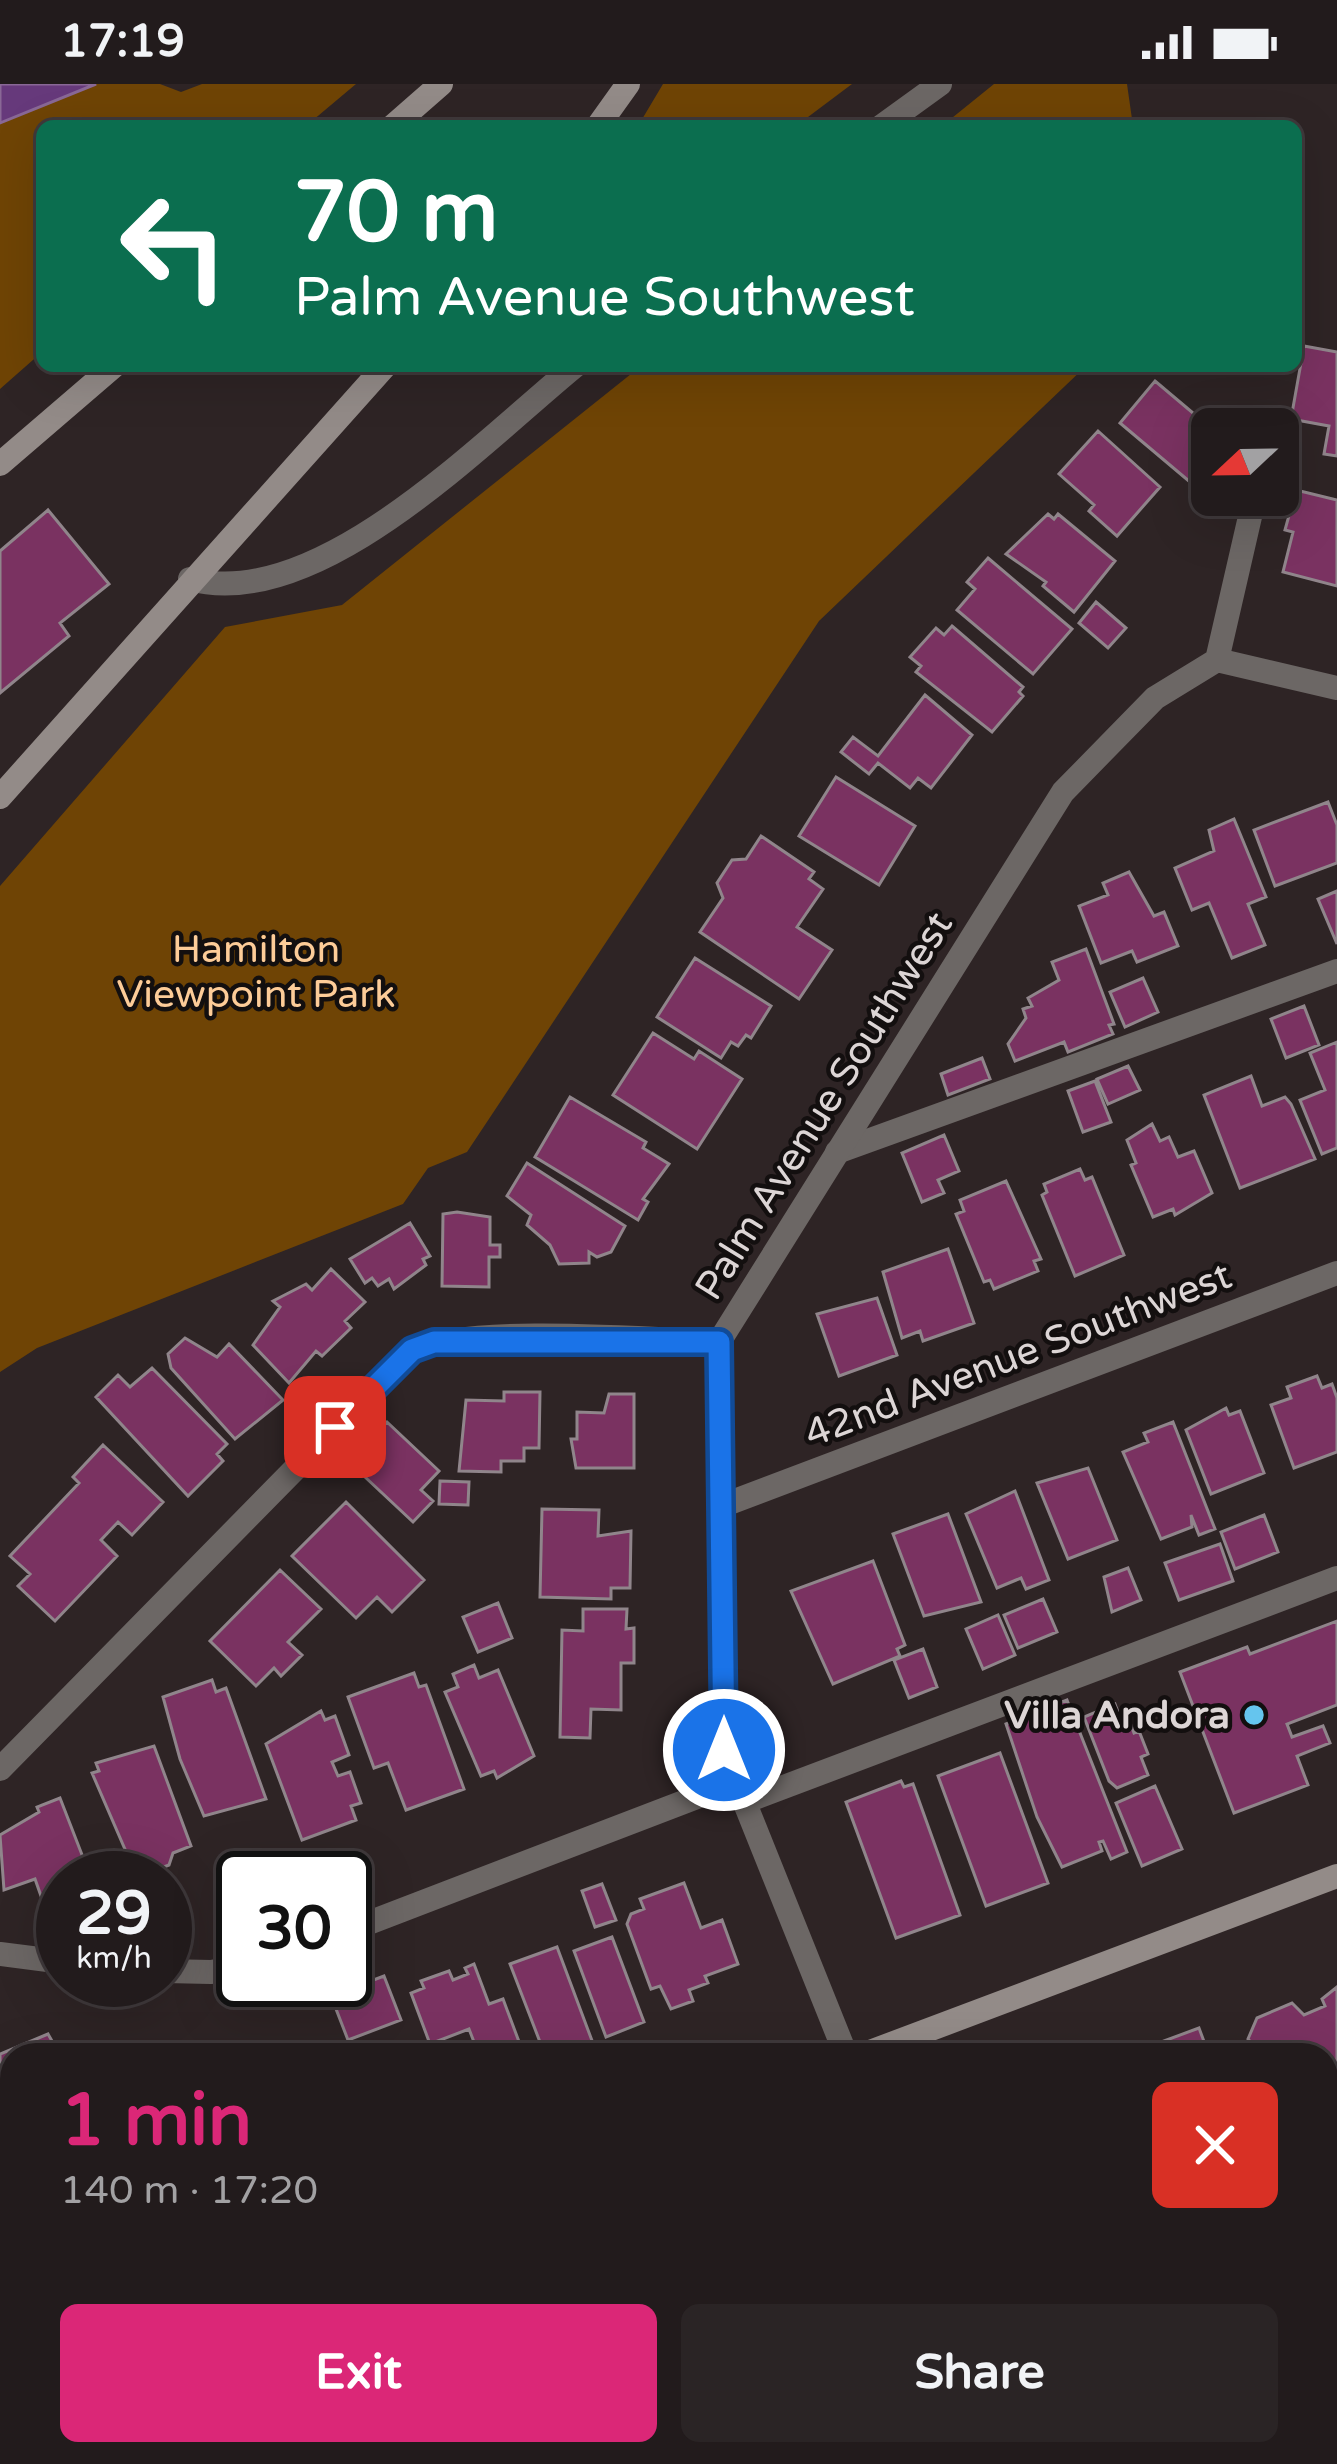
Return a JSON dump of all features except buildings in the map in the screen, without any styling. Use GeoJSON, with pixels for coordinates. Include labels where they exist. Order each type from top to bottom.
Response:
{"type":"FeatureCollection","features":[{"type":"Feature","properties":{"kind":"main road"},"geometry":{"type":"LineString","coordinates":[[400,120],[441,84]]}},
{"type":"Feature","properties":{"kind":"main road"},"geometry":{"type":"LineString","coordinates":[[602,120],[628,84]]}},
{"type":"Feature","properties":{"kind":"main road"},"geometry":{"type":"LineString","coordinates":[[0,464],[107,372]]}},
{"type":"Feature","properties":{"kind":"main road"},"geometry":{"type":"LineString","coordinates":[[0,797],[380,372]]}},
{"type":"Feature","properties":{"kind":"main road"},"geometry":{"type":"LineString","coordinates":[[894,2043],[1337,1876]]}},
{"type":"Feature","properties":{"kind":"street"},"geometry":{"type":"LineString","coordinates":[[890,120],[940,84]]}},
{"type":"Feature","properties":{"kind":"street"},"geometry":{"type":"LineString","coordinates":[[190,579],[229,585],[272,579],[345,549],[567,372]]}},
{"type":"Feature","properties":{"kind":"street"},"geometry":{"type":"LineString","coordinates":[[1251,516],[1217,660],[1337,688]]}},
{"type":"Feature","properties":{"kind":"street","name":"Palm Avenue Southwest"},"geometry":{"type":"LineString","coordinates":[[0,1769],[412,1350],[434,1342],[479,1340],[719,1342],[1063,792],[1155,698],[1217,660]]}},
{"type":"Feature","properties":{"kind":"street"},"geometry":{"type":"LineString","coordinates":[[837,1152],[1337,971]]}},
{"type":"Feature","properties":{"kind":"street","name":"42nd Avenue Southwest"},"geometry":{"type":"LineString","coordinates":[[724,1505],[1337,1273]]}},
{"type":"Feature","properties":{"kind":"street"},"geometry":{"type":"LineString","coordinates":[[719,1342],[723,1742],[841,2043]]}},
{"type":"Feature","properties":{"kind":"street"},"geometry":{"type":"LineString","coordinates":[[372,1922],[1337,1578]]}},
{"type":"Feature","properties":{"kind":"street"},"geometry":{"type":"LineString","coordinates":[[0,1954],[36,1959]]}},
{"type":"Feature","properties":{"kind":"green space"},"geometry":{"type":"Polygon","coordinates":[[[96,84],[160,84],[181,92],[202,84],[356,84],[313,120],[36,120],[36,357],[0,389],[0,123],[96,84]]]}},
{"type":"Feature","properties":{"kind":"green space"},"geometry":{"type":"Polygon","coordinates":[[[663,84],[852,84],[804,120],[642,120],[663,84]]]}},
{"type":"Feature","properties":{"kind":"green space"},"geometry":{"type":"Polygon","coordinates":[[[994,84],[1127,84],[1132,120],[949,120],[994,84]]]}},
{"type":"Feature","properties":{"kind":"green space","name":"Hamilton Viewpoint Park"},"geometry":{"type":"Polygon","coordinates":[[[633,372],[1080,372],[819,621],[467,1152],[428,1168],[403,1204],[37,1348],[0,1372],[0,886],[225,627],[342,605],[633,372]]]}},
{"type":"Feature","properties":{"kind":"shaded area"},"geometry":{"type":"Polygon","coordinates":[[[0,84],[96,84],[0,123],[0,84]]]}},
{"type":"Feature","properties":{"kind":"place","name":"Villa Andora"},"geometry":{"type":"Point","coordinates":[1254,1715]}},
{"type":"Feature","properties":{"kind":"route"},"geometry":{"type":"LineString","coordinates":[[335,1427],[412,1350],[434,1342],[571,1338],[719,1342],[724,1750]]}}]}
